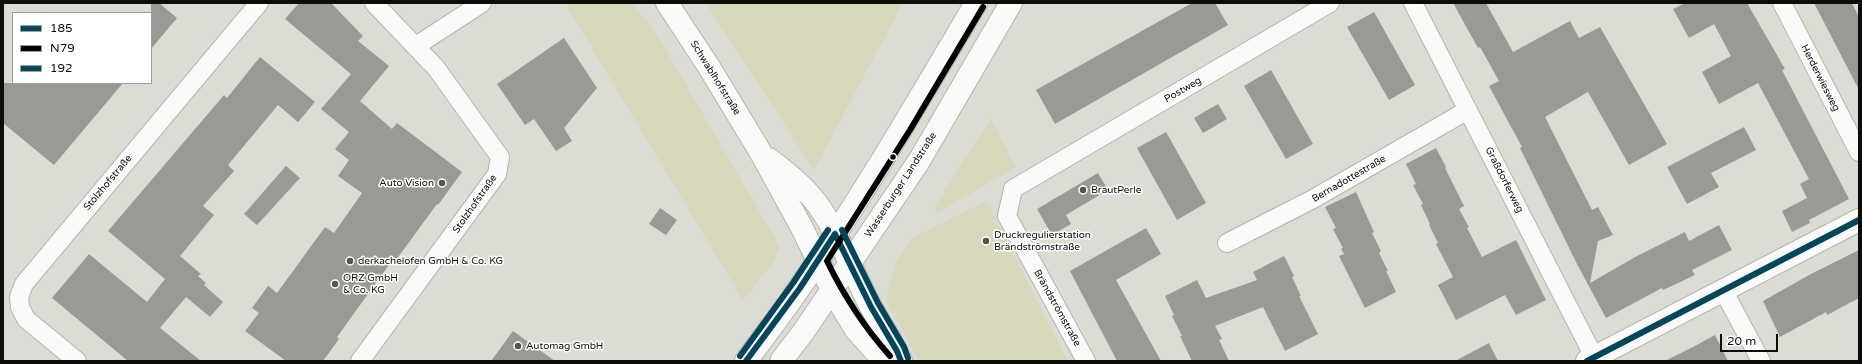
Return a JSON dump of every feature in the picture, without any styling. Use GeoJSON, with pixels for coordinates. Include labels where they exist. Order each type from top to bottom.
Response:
{"type":"FeatureCollection","features":[{"type":"Feature","properties":{"kind":"street","name":"Stolzhofstraße"},"geometry":{"type":"LineString","coordinates":[[77,361],[26,319],[20,307],[19,297],[24,284],[259,3]]}},
{"type":"Feature","properties":{"kind":"street","name":"Stolzhofstraße"},"geometry":{"type":"LineString","coordinates":[[360,361],[497,174],[500,157],[436,68],[374,3]]}},
{"type":"Feature","properties":{"kind":"street"},"geometry":{"type":"LineString","coordinates":[[416,46],[482,3]]}},
{"type":"Feature","properties":{"kind":"street","name":"Schwablhofstraße"},"geometry":{"type":"LineString","coordinates":[[667,3],[709,67],[761,154],[818,260],[832,290],[856,330],[884,361]]}},
{"type":"Feature","properties":{"kind":"street"},"geometry":{"type":"LineString","coordinates":[[746,361],[800,288],[818,260],[903,126],[976,3]]}},
{"type":"Feature","properties":{"kind":"street","name":"Wasserburger Landstraße"},"geometry":{"type":"LineString","coordinates":[[781,361],[804,331],[919,161],[1011,3]]}},
{"type":"Feature","properties":{"kind":"street","name":"Postweg"},"geometry":{"type":"LineString","coordinates":[[1034,176],[1330,3]]}},
{"type":"Feature","properties":{"kind":"street","name":"Graßdorferweg"},"geometry":{"type":"LineString","coordinates":[[1413,3],[1468,110],[1591,359]]}},
{"type":"Feature","properties":{"kind":"street","name":"Herderwiesweg"},"geometry":{"type":"LineString","coordinates":[[1782,3],[1859,152]]}},
{"type":"Feature","properties":{"kind":"street","name":"Bernadottestraße"},"geometry":{"type":"LineString","coordinates":[[1227,243],[1313,199],[1468,110]]}},
{"type":"Feature","properties":{"kind":"street","name":"Schwablhofstraße"},"geometry":{"type":"LineString","coordinates":[[761,154],[786,172],[817,204],[901,361]]}},
{"type":"Feature","properties":{"kind":"street","name":"Brändströmstraße"},"geometry":{"type":"LineString","coordinates":[[1034,176],[1013,189],[1007,216],[1086,361]]}},
{"type":"Feature","properties":{"kind":"street"},"geometry":{"type":"LineString","coordinates":[[1591,359],[1859,220]]}},
{"type":"Feature","properties":{"kind":"street"},"geometry":{"type":"LineString","coordinates":[[1723,290],[1761,361]]}},
{"type":"Feature","properties":{"kind":"green space"},"geometry":{"type":"Polygon","coordinates":[[[565,3],[631,3],[652,26],[780,247],[772,264],[743,300],[565,3]]]}},
{"type":"Feature","properties":{"kind":"green space"},"geometry":{"type":"Polygon","coordinates":[[[706,3],[903,3],[814,170],[706,3]]]}},
{"type":"Feature","properties":{"kind":"green space"},"geometry":{"type":"Polygon","coordinates":[[[991,119],[1016,167],[937,213],[935,206],[991,119]]]}},
{"type":"Feature","properties":{"kind":"green space"},"geometry":{"type":"Polygon","coordinates":[[[986,201],[1068,361],[919,361],[886,300],[895,264],[912,238],[986,201]]]}},
{"type":"Feature","properties":{"kind":"building"},"geometry":{"type":"Polygon","coordinates":[[[151,3],[159,3],[177,18],[152,48],[152,12],[151,3]]]}},
{"type":"Feature","properties":{"kind":"building"},"geometry":{"type":"Polygon","coordinates":[[[299,3],[331,3],[363,36],[358,41],[389,66],[360,101],[392,129],[397,123],[462,172],[396,260],[394,258],[337,337],[339,339],[323,361],[286,361],[245,331],[259,313],[252,308],[268,286],[277,293],[325,227],[334,233],[362,193],[338,176],[349,160],[335,149],[349,132],[321,109],[351,74],[285,19],[299,3]]]}},
{"type":"Feature","properties":{"kind":"building"},"geometry":{"type":"Polygon","coordinates":[[[1192,3],[1215,3],[1228,25],[1055,124],[1036,90],[1192,3]]]}},
{"type":"Feature","properties":{"kind":"building"},"geometry":{"type":"Polygon","coordinates":[[[1453,3],[1486,3],[1513,52],[1570,21],[1579,38],[1600,27],[1667,144],[1629,165],[1588,92],[1545,117],[1592,210],[1598,207],[1613,235],[1598,241],[1590,283],[1637,256],[1685,232],[1689,241],[1719,225],[1732,250],[1692,270],[1695,275],[1663,290],[1662,288],[1606,318],[1577,264],[1520,148],[1522,147],[1489,86],[1499,81],[1480,47],[1478,48],[1453,3]]]}},
{"type":"Feature","properties":{"kind":"building"},"geometry":{"type":"Polygon","coordinates":[[[1685,3],[1747,3],[1785,69],[1782,70],[1849,199],[1809,220],[1810,223],[1792,232],[1782,211],[1807,198],[1800,184],[1809,179],[1758,83],[1719,104],[1702,72],[1731,56],[1714,24],[1689,38],[1673,9],[1685,3]]]}},
{"type":"Feature","properties":{"kind":"building"},"geometry":{"type":"Polygon","coordinates":[[[1814,3],[1852,3],[1859,17],[1859,90],[1814,3]]]}},
{"type":"Feature","properties":{"kind":"building"},"geometry":{"type":"Polygon","coordinates":[[[1374,12],[1415,85],[1389,100],[1347,27],[1374,12]]]}},
{"type":"Feature","properties":{"kind":"building"},"geometry":{"type":"Polygon","coordinates":[[[564,38],[597,88],[564,128],[572,141],[556,151],[534,119],[525,125],[497,84],[564,38]]]}},
{"type":"Feature","properties":{"kind":"building"},"geometry":{"type":"Polygon","coordinates":[[[260,57],[315,102],[298,122],[278,105],[228,165],[234,171],[203,206],[214,215],[180,256],[201,274],[198,276],[206,283],[204,285],[223,302],[210,317],[186,297],[160,328],[201,361],[128,361],[52,298],[89,254],[147,302],[165,279],[108,231],[224,95],[227,98],[260,57]]]}},
{"type":"Feature","properties":{"kind":"building"},"geometry":{"type":"Polygon","coordinates":[[[1271,70],[1313,144],[1286,159],[1244,86],[1271,70]]]}},
{"type":"Feature","properties":{"kind":"building"},"geometry":{"type":"Polygon","coordinates":[[[3,83],[122,84],[54,165],[3,123],[3,83]]]}},
{"type":"Feature","properties":{"kind":"building"},"geometry":{"type":"Polygon","coordinates":[[[1218,104],[1227,119],[1203,133],[1194,118],[1218,104]]]}},
{"type":"Feature","properties":{"kind":"building"},"geometry":{"type":"Polygon","coordinates":[[[1744,127],[1756,150],[1711,173],[1719,187],[1687,204],[1667,167],[1744,127]]]}},
{"type":"Feature","properties":{"kind":"building"},"geometry":{"type":"Polygon","coordinates":[[[1166,132],[1206,203],[1177,220],[1137,148],[1166,132]]]}},
{"type":"Feature","properties":{"kind":"building"},"geometry":{"type":"Polygon","coordinates":[[[1436,148],[1464,206],[1459,209],[1469,227],[1467,228],[1482,257],[1516,240],[1546,300],[1516,315],[1505,295],[1456,320],[1438,285],[1453,277],[1436,244],[1438,243],[1421,205],[1423,204],[1413,185],[1416,184],[1406,164],[1436,148]]]}},
{"type":"Feature","properties":{"kind":"building"},"geometry":{"type":"Polygon","coordinates":[[[286,166],[300,178],[257,225],[244,214],[286,166]]]}},
{"type":"Feature","properties":{"kind":"building"},"geometry":{"type":"Polygon","coordinates":[[[1098,173],[1108,190],[1066,215],[1071,224],[1052,235],[1037,209],[1098,173]]]}},
{"type":"Feature","properties":{"kind":"building"},"geometry":{"type":"Polygon","coordinates":[[[1356,192],[1374,232],[1372,233],[1381,251],[1379,253],[1396,292],[1365,308],[1339,256],[1344,254],[1341,249],[1343,248],[1333,229],[1336,228],[1325,207],[1356,192]]]}},
{"type":"Feature","properties":{"kind":"building"},"geometry":{"type":"Polygon","coordinates":[[[660,208],[677,220],[666,235],[649,224],[660,208]]]}},
{"type":"Feature","properties":{"kind":"building"},"geometry":{"type":"Polygon","coordinates":[[[1146,228],[1161,254],[1116,280],[1161,361],[1117,361],[1070,271],[1146,228]]]}},
{"type":"Feature","properties":{"kind":"building"},"geometry":{"type":"Polygon","coordinates":[[[1859,250],[1859,298],[1827,315],[1826,312],[1780,337],[1763,301],[1809,275],[1859,250]]]}},
{"type":"Feature","properties":{"kind":"building"},"geometry":{"type":"Polygon","coordinates":[[[1284,256],[1294,276],[1292,277],[1301,296],[1299,296],[1318,334],[1285,351],[1263,307],[1215,326],[1222,339],[1219,340],[1229,361],[1192,361],[1180,336],[1182,336],[1172,316],[1174,315],[1165,296],[1197,280],[1206,298],[1257,280],[1253,272],[1284,256]]]}},
{"type":"Feature","properties":{"kind":"building","name":"Automag GmbH"},"geometry":{"type":"Polygon","coordinates":[[[513,331],[555,361],[491,361],[513,331]]]}},
{"type":"Feature","properties":{"kind":"building"},"geometry":{"type":"Polygon","coordinates":[[[1715,335],[1728,361],[1665,361],[1693,347],[1715,335]]]}},
{"type":"Feature","properties":{"kind":"building"},"geometry":{"type":"Polygon","coordinates":[[[1489,343],[1498,361],[1455,361],[1489,343]]]}},
{"type":"Feature","properties":{"kind":"transit line","name":"N79"},"geometry":{"type":"LineString","coordinates":[[890,356],[855,311],[840,287],[827,261],[910,130],[983,7]]}},
{"type":"Feature","properties":{"kind":"transit line","name":"185"},"geometry":{"type":"LineString","coordinates":[[1587,361],[1859,220]]}},
{"type":"Feature","properties":{"kind":"transit line","name":"192"},"geometry":{"type":"LineString","coordinates":[[740,356],[793,283],[828,230]]}},
{"type":"Feature","properties":{"kind":"transit line","name":"192"},"geometry":{"type":"LineString","coordinates":[[842,230],[878,303],[904,347],[908,358]]}},
{"type":"Feature","properties":{"kind":"transit line","name":"185"},"geometry":{"type":"LineString","coordinates":[[835,234],[871,307],[897,351],[901,361]]}},
{"type":"Feature","properties":{"kind":"transit line","name":"185"},"geometry":{"type":"LineString","coordinates":[[746,361],[800,288],[835,234]]}},
{"type":"Feature","properties":{"kind":"place","name":"Auto Vision"},"geometry":{"type":"Point","coordinates":[442,183]}},
{"type":"Feature","properties":{"kind":"place","name":"BrautPerle"},"geometry":{"type":"Point","coordinates":[1083,190]}},
{"type":"Feature","properties":{"kind":"place","name":"Druckregulierstation Brändströmstraße"},"geometry":{"type":"Point","coordinates":[986,241]}},
{"type":"Feature","properties":{"kind":"place","name":"derkachelofen GmbH & Co. KG"},"geometry":{"type":"Point","coordinates":[350,261]}},
{"type":"Feature","properties":{"kind":"place","name":"ORZ GmbH & Co. KG"},"geometry":{"type":"Point","coordinates":[335,284]}},
{"type":"Feature","properties":{"kind":"place","name":"Automag GmbH"},"geometry":{"type":"Point","coordinates":[518,346]}}]}
